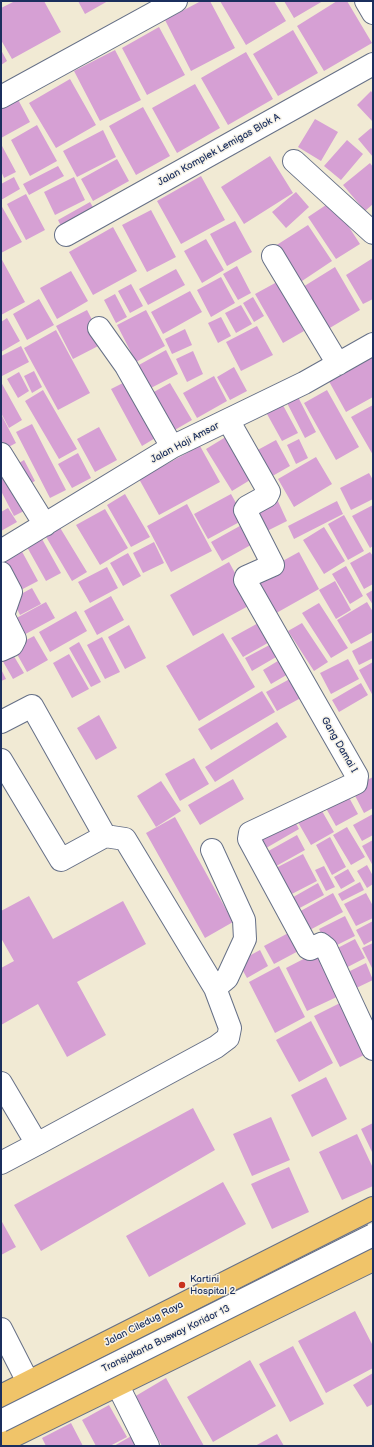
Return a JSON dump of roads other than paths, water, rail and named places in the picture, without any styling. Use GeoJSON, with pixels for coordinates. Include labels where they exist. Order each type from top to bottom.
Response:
{"type":"FeatureCollection","features":[{"type":"Feature","properties":{"kind":"main road"},"geometry":{"type":"LineString","coordinates":[[368,1211],[373,1235]]}},
{"type":"Feature","properties":{"kind":"main road","name":"Jalan Ciledug Raya"},"geometry":{"type":"LineString","coordinates":[[16,1388],[368,1211]]}},
{"type":"Feature","properties":{"kind":"main road"},"geometry":{"type":"LineString","coordinates":[[1,1442],[373,1260]]}},
{"type":"Feature","properties":{"kind":"main road"},"geometry":{"type":"LineString","coordinates":[[96,1348],[117,1384]]}},
{"type":"Feature","properties":{"kind":"street"},"geometry":{"type":"LineString","coordinates":[[1,97],[176,1]]}},
{"type":"Feature","properties":{"kind":"street"},"geometry":{"type":"LineString","coordinates":[[366,1],[373,13]]}},
{"type":"Feature","properties":{"kind":"street","name":"Jalan Komplek Lemigas Blok A"},"geometry":{"type":"LineString","coordinates":[[66,235],[373,64]]}},
{"type":"Feature","properties":{"kind":"street"},"geometry":{"type":"LineString","coordinates":[[294,161],[373,233]]}},
{"type":"Feature","properties":{"kind":"street"},"geometry":{"type":"LineString","coordinates":[[273,256],[338,364]]}},
{"type":"Feature","properties":{"kind":"street"},"geometry":{"type":"LineString","coordinates":[[99,328],[126,366],[172,448]]}},
{"type":"Feature","properties":{"kind":"street","name":"Jalan Haji Amsar"},"geometry":{"type":"LineString","coordinates":[[1,551],[172,448],[338,364],[373,344]]}},
{"type":"Feature","properties":{"kind":"street","name":"Gang Damai I"},"geometry":{"type":"LineString","coordinates":[[228,420],[269,492],[267,496],[247,507],[245,510],[274,563],[273,565],[246,577],[246,580],[357,776],[356,783],[250,834],[249,839],[308,948],[310,949],[321,944],[326,948],[373,1049]]}},
{"type":"Feature","properties":{"kind":"street"},"geometry":{"type":"LineString","coordinates":[[1,454],[45,525]]}},
{"type":"Feature","properties":{"kind":"street"},"geometry":{"type":"LineString","coordinates":[[1,573],[11,592],[3,615],[15,639],[12,644],[1,650]]}},
{"type":"Feature","properties":{"kind":"street"},"geometry":{"type":"LineString","coordinates":[[1,722],[32,706],[105,836]]}},
{"type":"Feature","properties":{"kind":"street"},"geometry":{"type":"LineString","coordinates":[[1,760],[61,860],[105,836],[125,839],[215,988],[230,1028],[228,1038],[216,1047],[1,1163]]}},
{"type":"Feature","properties":{"kind":"street"},"geometry":{"type":"LineString","coordinates":[[212,850],[244,920],[245,939],[227,978],[215,988]]}},
{"type":"Feature","properties":{"kind":"street"},"geometry":{"type":"LineString","coordinates":[[1,1083],[37,1144]]}},
{"type":"Feature","properties":{"kind":"street","name":"Transjakarta Busway Koridor 13"},"geometry":{"type":"LineString","coordinates":[[1,1420],[373,1235]]}},
{"type":"Feature","properties":{"kind":"street"},"geometry":{"type":"LineString","coordinates":[[1,1329],[16,1388]]}},
{"type":"Feature","properties":{"kind":"street"},"geometry":{"type":"LineString","coordinates":[[1,1354],[16,1388]]}},
{"type":"Feature","properties":{"kind":"street"},"geometry":{"type":"LineString","coordinates":[[117,1384],[148,1446]]}},
{"type":"Feature","properties":{"kind":"place","name":"Kartini Hospital 2"},"geometry":{"type":"Point","coordinates":[182,1285]}}]}
